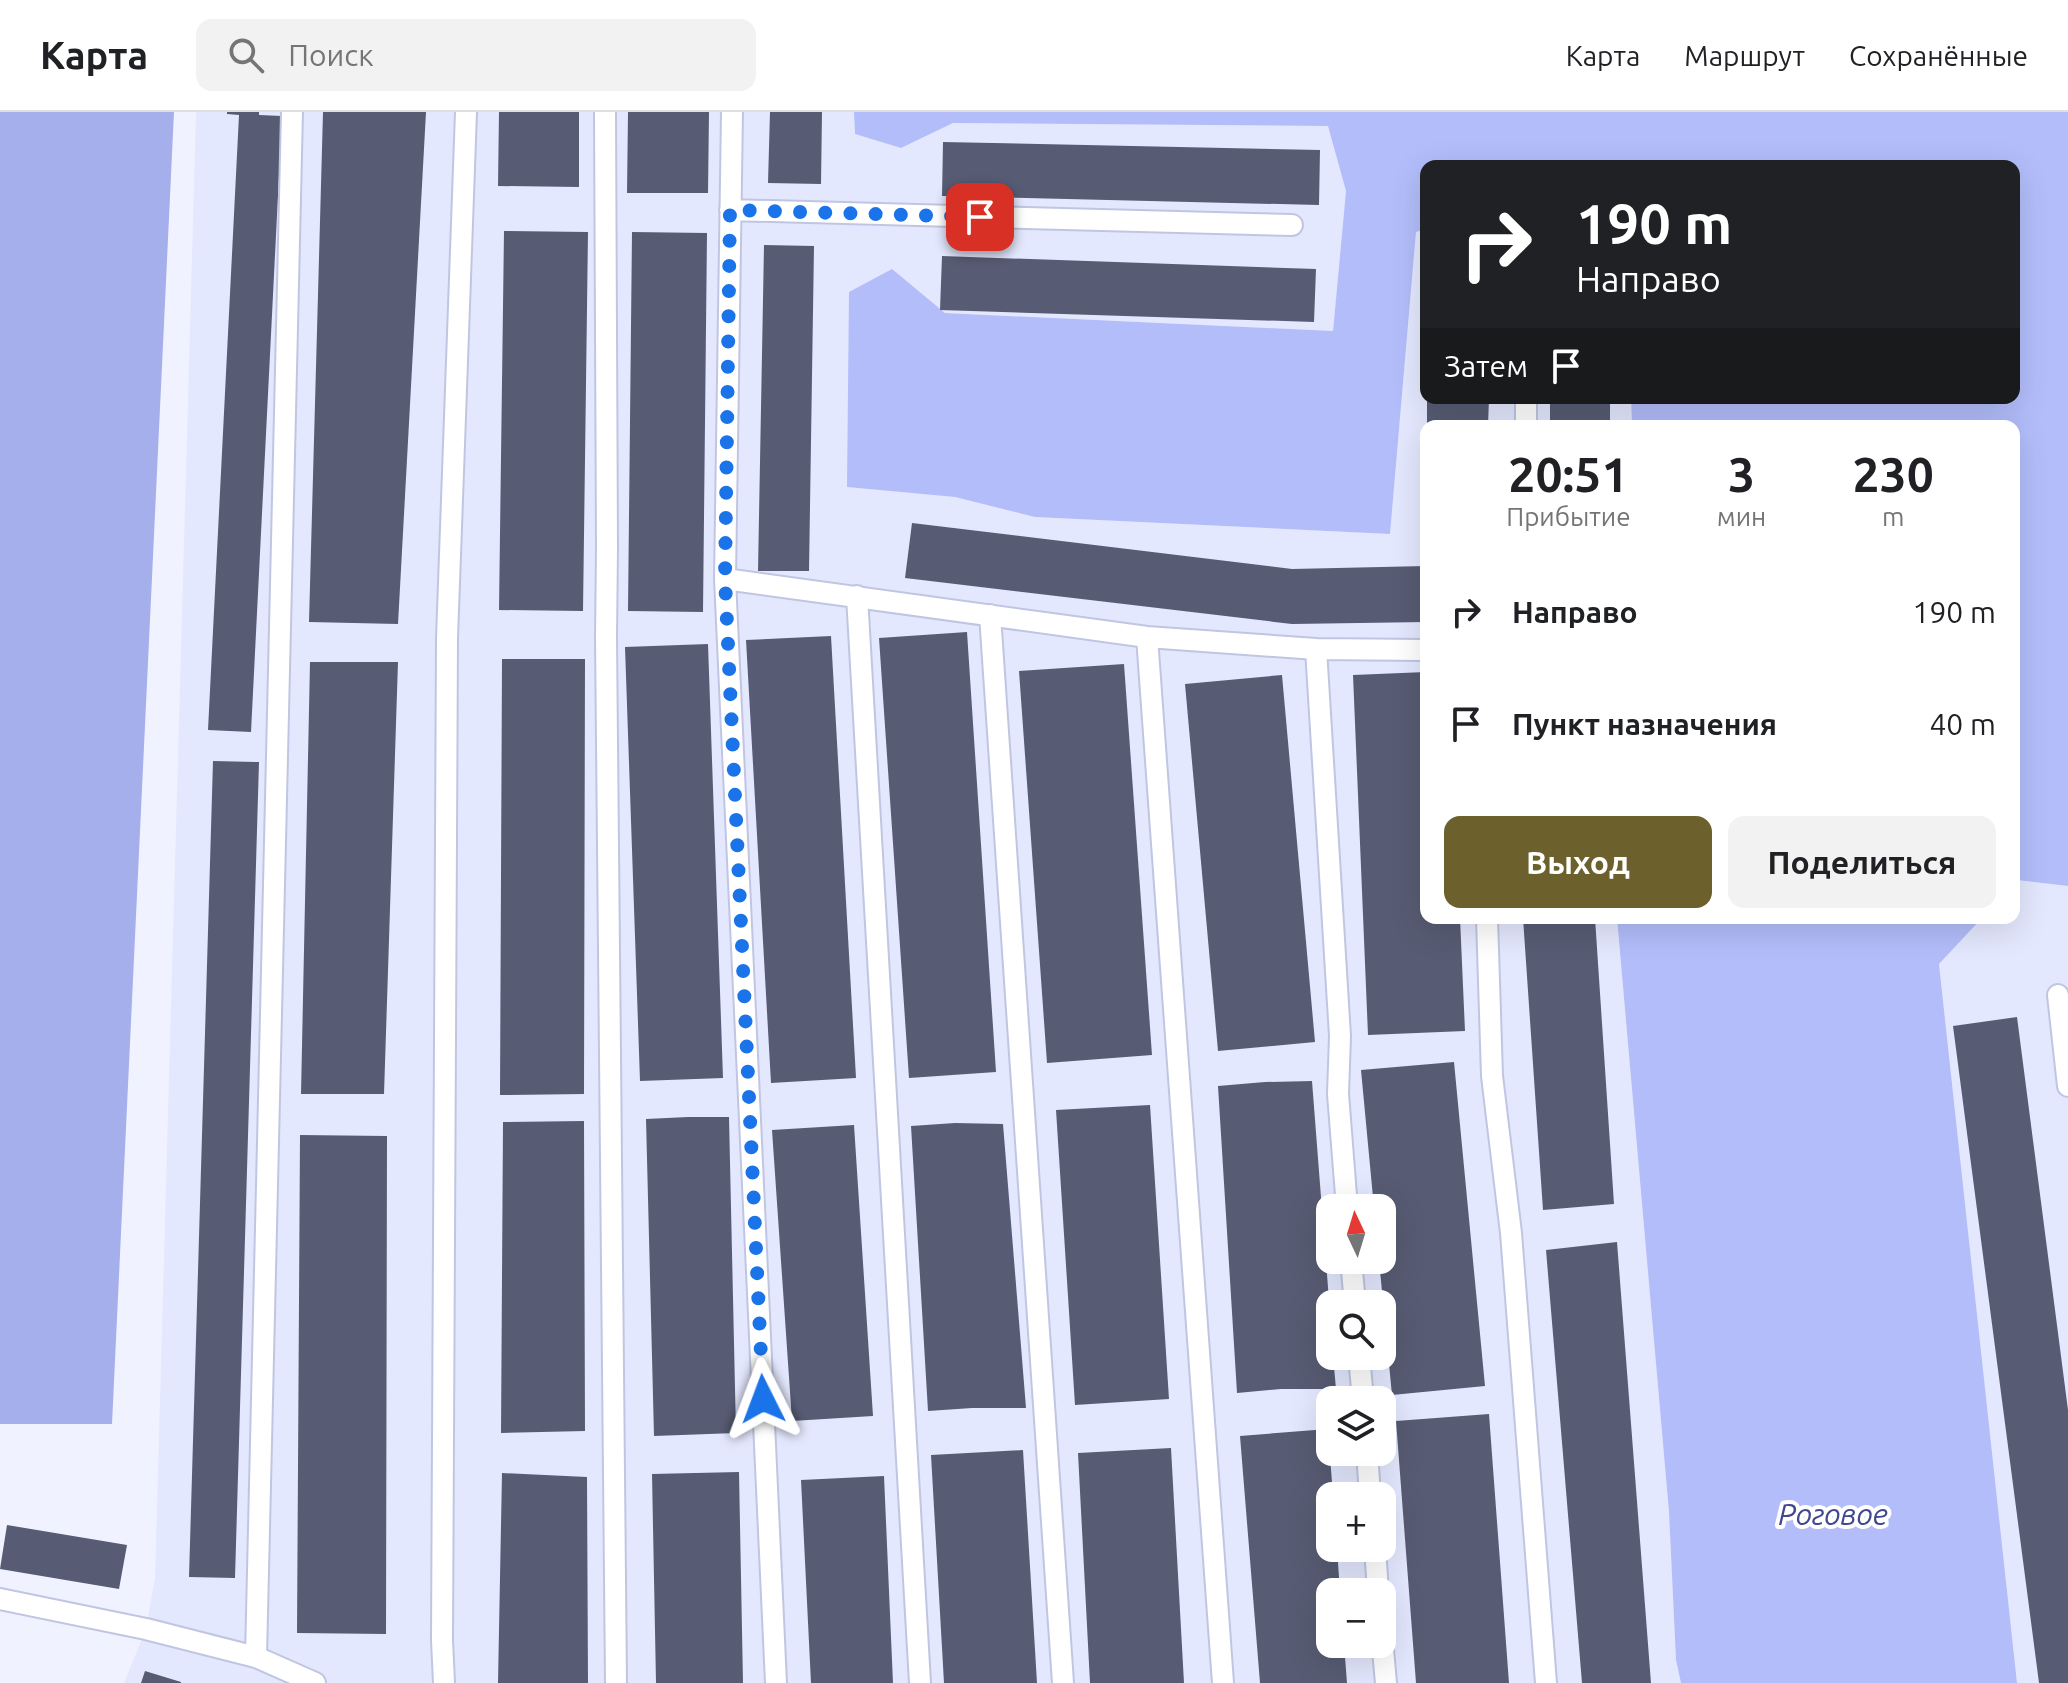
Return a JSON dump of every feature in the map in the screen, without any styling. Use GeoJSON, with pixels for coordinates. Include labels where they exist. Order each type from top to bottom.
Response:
{"type":"FeatureCollection","features":[{"type":"Feature","properties":{"kind":"lane"},"geometry":{"type":"LineString","coordinates":[[256,1657],[292,112]]}},
{"type":"Feature","properties":{"kind":"lane"},"geometry":{"type":"LineString","coordinates":[[444,1683],[447,638],[466,112]]}},
{"type":"Feature","properties":{"kind":"lane"},"geometry":{"type":"LineString","coordinates":[[605,112],[606,637],[616,1683]]}},
{"type":"Feature","properties":{"kind":"lane"},"geometry":{"type":"LineString","coordinates":[[732,112],[725,579],[776,1683]]}},
{"type":"Feature","properties":{"kind":"lane"},"geometry":{"type":"LineString","coordinates":[[730,210],[1292,225]]}},
{"type":"Feature","properties":{"kind":"lane"},"geometry":{"type":"LineString","coordinates":[[725,579],[1147,637],[1316,649],[1420,650]]}},
{"type":"Feature","properties":{"kind":"lane"},"geometry":{"type":"LineString","coordinates":[[857,596],[920,1683]]}},
{"type":"Feature","properties":{"kind":"lane"},"geometry":{"type":"LineString","coordinates":[[990,615],[1063,1683]]}},
{"type":"Feature","properties":{"kind":"lane"},"geometry":{"type":"LineString","coordinates":[[1147,637],[1223,1683]]}},
{"type":"Feature","properties":{"kind":"lane"},"geometry":{"type":"LineString","coordinates":[[1316,649],[1340,1036],[1338,1094],[1346,1194]]}},
{"type":"Feature","properties":{"kind":"lane"},"geometry":{"type":"LineString","coordinates":[[1487,924],[1492,1076],[1511,1233],[1546,1683]]}},
{"type":"Feature","properties":{"kind":"lane"},"geometry":{"type":"LineString","coordinates":[[2058,995],[2068,1086]]}},
{"type":"Feature","properties":{"kind":"lane"},"geometry":{"type":"LineString","coordinates":[[0,1599],[146,1629],[256,1657],[315,1683]]}},
{"type":"Feature","properties":{"kind":"lane"},"geometry":{"type":"LineString","coordinates":[[1384,1658],[1386,1683]]}},
{"type":"Feature","properties":{"kind":"shaded area"},"geometry":{"type":"Polygon","coordinates":[[[0,112],[174,112],[112,1424],[0,1424],[0,112]]]}},
{"type":"Feature","properties":{"kind":"shaded area"},"geometry":{"type":"Polygon","coordinates":[[[196,112],[854,112],[855,134],[901,148],[953,123],[1329,126],[1346,191],[1333,331],[945,313],[848,487],[955,497],[1035,517],[1390,534],[1416,232],[1420,231],[1420,404],[1631,404],[1632,420],[1420,420],[1420,924],[1618,924],[1669,1512],[1676,1660],[1681,1683],[124,1683],[146,1629],[155,1577],[196,112]]]}},
{"type":"Feature","properties":{"kind":"shaded area"},"geometry":{"type":"Polygon","coordinates":[[[2020,880],[2068,886],[2068,1683],[2017,1683],[1939,964],[1976,924],[2020,924],[2020,880]]]}},
{"type":"Feature","properties":{"kind":"water"},"geometry":{"type":"Polygon","coordinates":[[[854,112],[2068,112],[2068,886],[2020,880],[2020,420],[1632,420],[1631,404],[2020,404],[2020,160],[1420,160],[1420,231],[1416,232],[1390,534],[1035,517],[955,497],[847,487],[849,292],[892,269],[945,313],[1333,331],[1346,191],[1328,126],[953,123],[901,148],[855,134],[854,112]]]}},
{"type":"Feature","properties":{"kind":"water","name":"Роговое"},"geometry":{"type":"Polygon","coordinates":[[[1618,924],[1976,924],[1939,964],[2017,1683],[1681,1683],[1676,1660],[1669,1512],[1618,924]]]}},
{"type":"Feature","properties":{"kind":"building"},"geometry":{"type":"Polygon","coordinates":[[[227,112],[282,116],[251,732],[208,730],[239,115],[227,112]]]}},
{"type":"Feature","properties":{"kind":"building"},"geometry":{"type":"Polygon","coordinates":[[[323,112],[426,112],[398,624],[309,622],[323,112]]]}},
{"type":"Feature","properties":{"kind":"building"},"geometry":{"type":"Polygon","coordinates":[[[499,112],[579,112],[579,187],[498,186],[499,112]]]}},
{"type":"Feature","properties":{"kind":"building"},"geometry":{"type":"Polygon","coordinates":[[[628,112],[709,112],[708,193],[627,193],[628,112]]]}},
{"type":"Feature","properties":{"kind":"building"},"geometry":{"type":"Polygon","coordinates":[[[770,112],[822,112],[821,184],[768,183],[770,112]]]}},
{"type":"Feature","properties":{"kind":"building"},"geometry":{"type":"Polygon","coordinates":[[[943,142],[1320,150],[1319,205],[942,196],[943,142]]]}},
{"type":"Feature","properties":{"kind":"building"},"geometry":{"type":"Polygon","coordinates":[[[504,231],[588,232],[583,611],[499,610],[504,231]]]}},
{"type":"Feature","properties":{"kind":"building"},"geometry":{"type":"Polygon","coordinates":[[[632,232],[707,233],[703,612],[628,611],[632,232]]]}},
{"type":"Feature","properties":{"kind":"building"},"geometry":{"type":"Polygon","coordinates":[[[764,245],[814,246],[809,571],[758,571],[764,245]]]}},
{"type":"Feature","properties":{"kind":"building"},"geometry":{"type":"Polygon","coordinates":[[[942,256],[1316,269],[1314,322],[940,310],[942,256]]]}},
{"type":"Feature","properties":{"kind":"building"},"geometry":{"type":"Polygon","coordinates":[[[1427,404],[1489,404],[1488,420],[1427,420],[1427,404]]]}},
{"type":"Feature","properties":{"kind":"building"},"geometry":{"type":"Polygon","coordinates":[[[1550,404],[1610,404],[1610,420],[1550,420],[1550,404]]]}},
{"type":"Feature","properties":{"kind":"building"},"geometry":{"type":"Polygon","coordinates":[[[912,523],[1292,569],[1420,566],[1420,622],[1292,624],[905,578],[912,523]]]}},
{"type":"Feature","properties":{"kind":"building"},"geometry":{"type":"Polygon","coordinates":[[[967,632],[996,1072],[909,1078],[879,638],[967,632]]]}},
{"type":"Feature","properties":{"kind":"building"},"geometry":{"type":"Polygon","coordinates":[[[831,636],[856,1078],[771,1083],[746,640],[831,636]]]}},
{"type":"Feature","properties":{"kind":"building"},"geometry":{"type":"Polygon","coordinates":[[[708,644],[723,1078],[640,1081],[625,647],[708,644]]]}},
{"type":"Feature","properties":{"kind":"building"},"geometry":{"type":"Polygon","coordinates":[[[502,659],[585,659],[584,1094],[500,1095],[502,659]]]}},
{"type":"Feature","properties":{"kind":"building"},"geometry":{"type":"Polygon","coordinates":[[[310,662],[398,662],[384,1094],[301,1094],[310,662]]]}},
{"type":"Feature","properties":{"kind":"building"},"geometry":{"type":"Polygon","coordinates":[[[1124,664],[1152,1055],[1047,1063],[1019,671],[1124,664]]]}},
{"type":"Feature","properties":{"kind":"building"},"geometry":{"type":"Polygon","coordinates":[[[1420,672],[1420,924],[1460,924],[1465,1031],[1368,1035],[1353,675],[1420,672]]]}},
{"type":"Feature","properties":{"kind":"building"},"geometry":{"type":"Polygon","coordinates":[[[1282,675],[1315,1042],[1218,1051],[1185,684],[1282,675]]]}},
{"type":"Feature","properties":{"kind":"building"},"geometry":{"type":"Polygon","coordinates":[[[213,761],[259,762],[235,1578],[189,1577],[213,761]]]}},
{"type":"Feature","properties":{"kind":"building"},"geometry":{"type":"Polygon","coordinates":[[[1523,924],[1595,924],[1614,1204],[1543,1210],[1523,924]]]}},
{"type":"Feature","properties":{"kind":"building"},"geometry":{"type":"Polygon","coordinates":[[[2017,1017],[2068,1410],[2068,1683],[2039,1683],[1953,1026],[2017,1017]]]}},
{"type":"Feature","properties":{"kind":"building"},"geometry":{"type":"Polygon","coordinates":[[[1454,1062],[1485,1386],[1396,1395],[1396,1386],[1391,1386],[1390,1370],[1396,1370],[1396,1290],[1382,1290],[1380,1274],[1396,1274],[1396,1194],[1373,1194],[1361,1070],[1454,1062]]]}},
{"type":"Feature","properties":{"kind":"building"},"geometry":{"type":"Polygon","coordinates":[[[1312,1081],[1321,1194],[1316,1194],[1316,1274],[1327,1274],[1328,1290],[1316,1290],[1316,1370],[1334,1370],[1336,1386],[1237,1393],[1218,1086],[1312,1081]]]}},
{"type":"Feature","properties":{"kind":"building"},"geometry":{"type":"Polygon","coordinates":[[[1150,1105],[1169,1399],[1075,1405],[1056,1110],[1150,1105]]]}},
{"type":"Feature","properties":{"kind":"building"},"geometry":{"type":"Polygon","coordinates":[[[729,1117],[736,1433],[654,1436],[646,1119],[729,1117]]]}},
{"type":"Feature","properties":{"kind":"building"},"geometry":{"type":"Polygon","coordinates":[[[584,1121],[585,1431],[501,1433],[503,1122],[584,1121]]]}},
{"type":"Feature","properties":{"kind":"building"},"geometry":{"type":"Polygon","coordinates":[[[1003,1124],[1026,1408],[928,1411],[911,1126],[1003,1124]]]}},
{"type":"Feature","properties":{"kind":"building"},"geometry":{"type":"Polygon","coordinates":[[[854,1125],[873,1416],[792,1421],[772,1130],[854,1125]]]}},
{"type":"Feature","properties":{"kind":"building"},"geometry":{"type":"Polygon","coordinates":[[[300,1135],[387,1136],[386,1634],[297,1633],[300,1135]]]}},
{"type":"Feature","properties":{"kind":"building"},"geometry":{"type":"Polygon","coordinates":[[[1617,1242],[1651,1683],[1582,1683],[1546,1250],[1617,1242]]]}},
{"type":"Feature","properties":{"kind":"building"},"geometry":{"type":"Polygon","coordinates":[[[1489,1414],[1509,1683],[1416,1683],[1396,1421],[1489,1414]]]}},
{"type":"Feature","properties":{"kind":"building"},"geometry":{"type":"Polygon","coordinates":[[[1316,1430],[1316,1466],[1331,1466],[1332,1482],[1316,1482],[1316,1562],[1338,1562],[1339,1578],[1316,1578],[1316,1658],[1345,1658],[1347,1683],[1260,1683],[1240,1436],[1316,1430]]]}},
{"type":"Feature","properties":{"kind":"building"},"geometry":{"type":"Polygon","coordinates":[[[1171,1448],[1184,1683],[1090,1683],[1078,1453],[1171,1448]]]}},
{"type":"Feature","properties":{"kind":"building"},"geometry":{"type":"Polygon","coordinates":[[[1023,1450],[1037,1683],[944,1683],[931,1455],[1023,1450]]]}},
{"type":"Feature","properties":{"kind":"building"},"geometry":{"type":"Polygon","coordinates":[[[739,1472],[743,1683],[656,1683],[652,1474],[739,1472]]]}},
{"type":"Feature","properties":{"kind":"building"},"geometry":{"type":"Polygon","coordinates":[[[502,1473],[587,1477],[588,1683],[498,1683],[502,1473]]]}},
{"type":"Feature","properties":{"kind":"building"},"geometry":{"type":"Polygon","coordinates":[[[884,1476],[893,1683],[811,1683],[801,1480],[884,1476]]]}},
{"type":"Feature","properties":{"kind":"building"},"geometry":{"type":"Polygon","coordinates":[[[7,1525],[127,1545],[119,1589],[0,1569],[7,1525]]]}},
{"type":"Feature","properties":{"kind":"building"},"geometry":{"type":"Polygon","coordinates":[[[145,1671],[181,1682],[181,1683],[141,1683],[145,1671]]]}},
{"type":"Feature","properties":{"kind":"route"},"geometry":{"type":"LineString","coordinates":[[763,1399],[725,579],[730,210],[980,217]]}}]}
